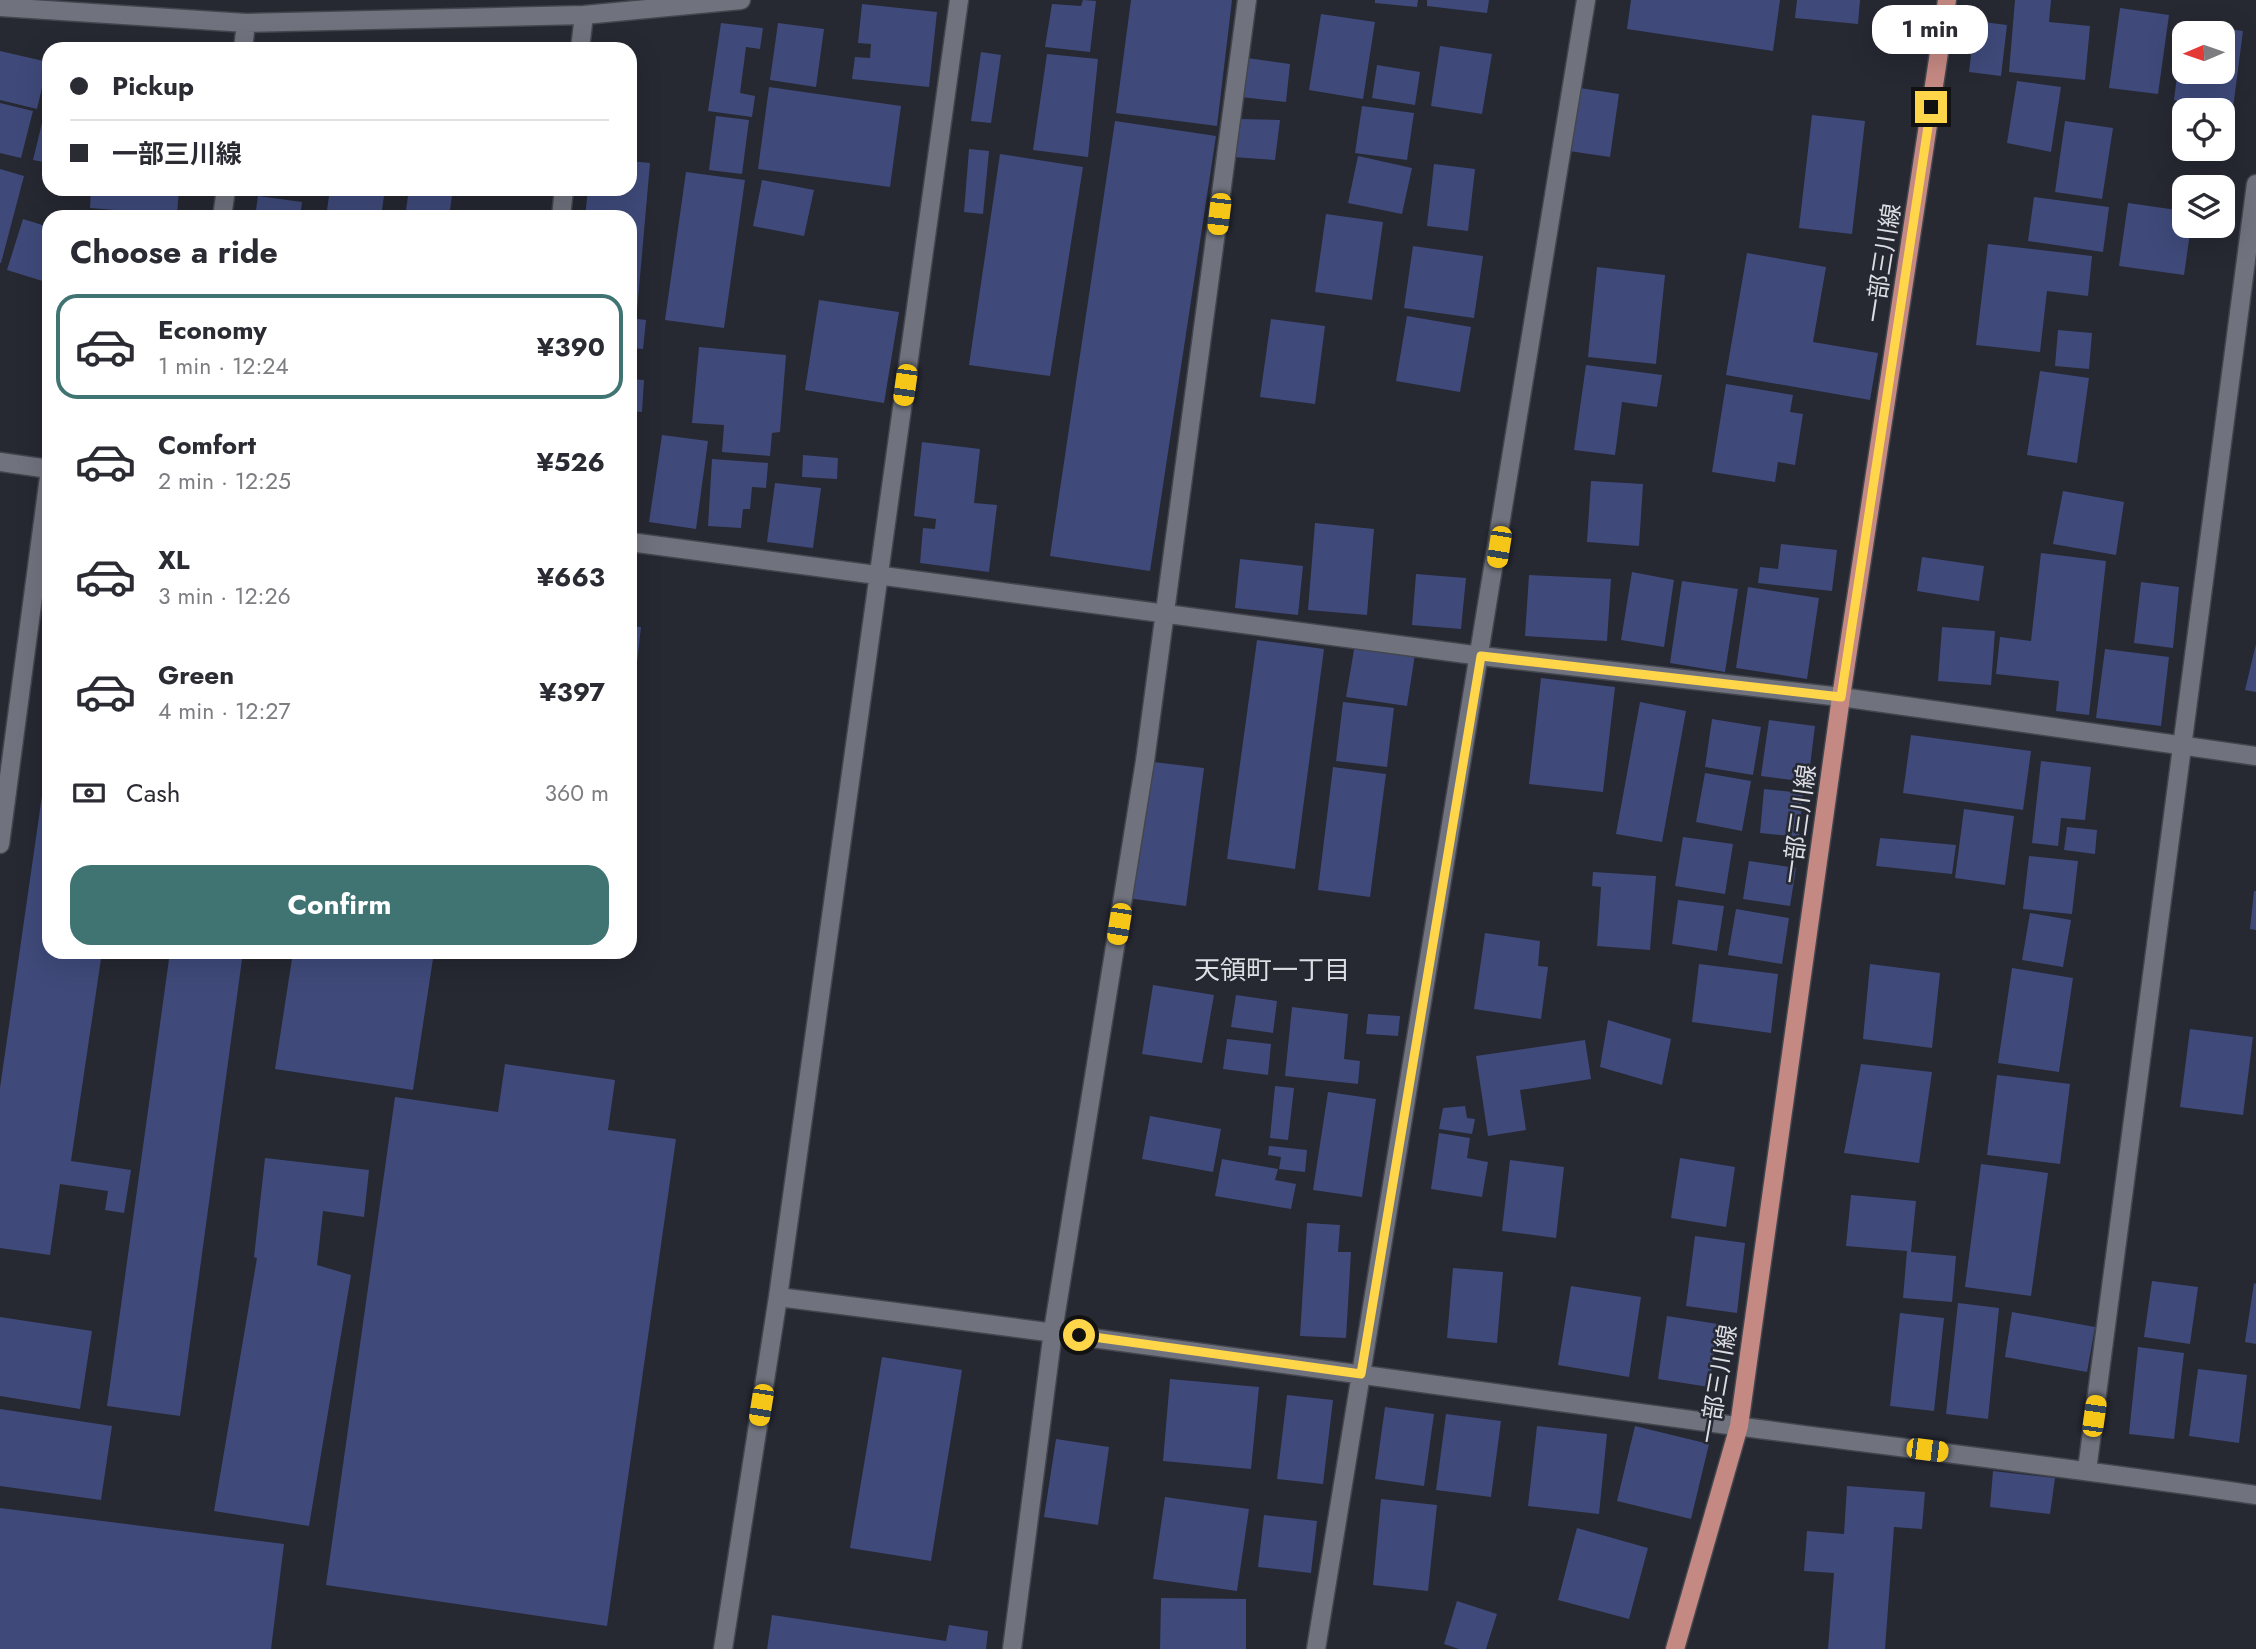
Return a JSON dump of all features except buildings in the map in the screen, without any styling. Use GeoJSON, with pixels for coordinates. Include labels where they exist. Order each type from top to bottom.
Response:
{"type":"FeatureCollection","features":[{"type":"Feature","properties":{"kind":"main road","name":"一部三川線"},"geometry":{"type":"LineString","coordinates":[[1675,1649],[1739,1426],[1841,697],[1947,0]]}},
{"type":"Feature","properties":{"kind":"street"},"geometry":{"type":"LineString","coordinates":[[0,7],[246,23],[584,15],[741,0]]}},
{"type":"Feature","properties":{"kind":"street"},"geometry":{"type":"LineString","coordinates":[[723,1649],[778,1297],[959,0]]}},
{"type":"Feature","properties":{"kind":"street"},"geometry":{"type":"LineString","coordinates":[[1012,1649],[1053,1331],[1166,614],[1247,0]]}},
{"type":"Feature","properties":{"kind":"street"},"geometry":{"type":"LineString","coordinates":[[1316,1649],[1481,656],[1586,0]]}},
{"type":"Feature","properties":{"kind":"street"},"geometry":{"type":"LineString","coordinates":[[581,42],[584,15]]}},
{"type":"Feature","properties":{"kind":"street"},"geometry":{"type":"LineString","coordinates":[[244,42],[246,23]]}},
{"type":"Feature","properties":{"kind":"street"},"geometry":{"type":"LineString","coordinates":[[2087,1469],[2256,184]]}},
{"type":"Feature","properties":{"kind":"street"},"geometry":{"type":"LineString","coordinates":[[0,462],[42,468]]}},
{"type":"Feature","properties":{"kind":"street"},"geometry":{"type":"LineString","coordinates":[[0,844],[42,529]]}},
{"type":"Feature","properties":{"kind":"street"},"geometry":{"type":"LineString","coordinates":[[637,543],[878,578],[1481,656],[1841,697],[2256,756]]}},
{"type":"Feature","properties":{"kind":"street"},"geometry":{"type":"LineString","coordinates":[[778,1297],[1053,1331],[1739,1426],[2087,1469],[2256,1495]]}},
{"type":"Feature","properties":{"kind":"district","name":"天領町一丁目"},"geometry":{"type":"Point","coordinates":[1272,970]}},
{"type":"Feature","properties":{"kind":"route"},"geometry":{"type":"LineString","coordinates":[[1079,1335],[1361,1374],[1481,656],[1841,697],[1931,107]]}}]}
